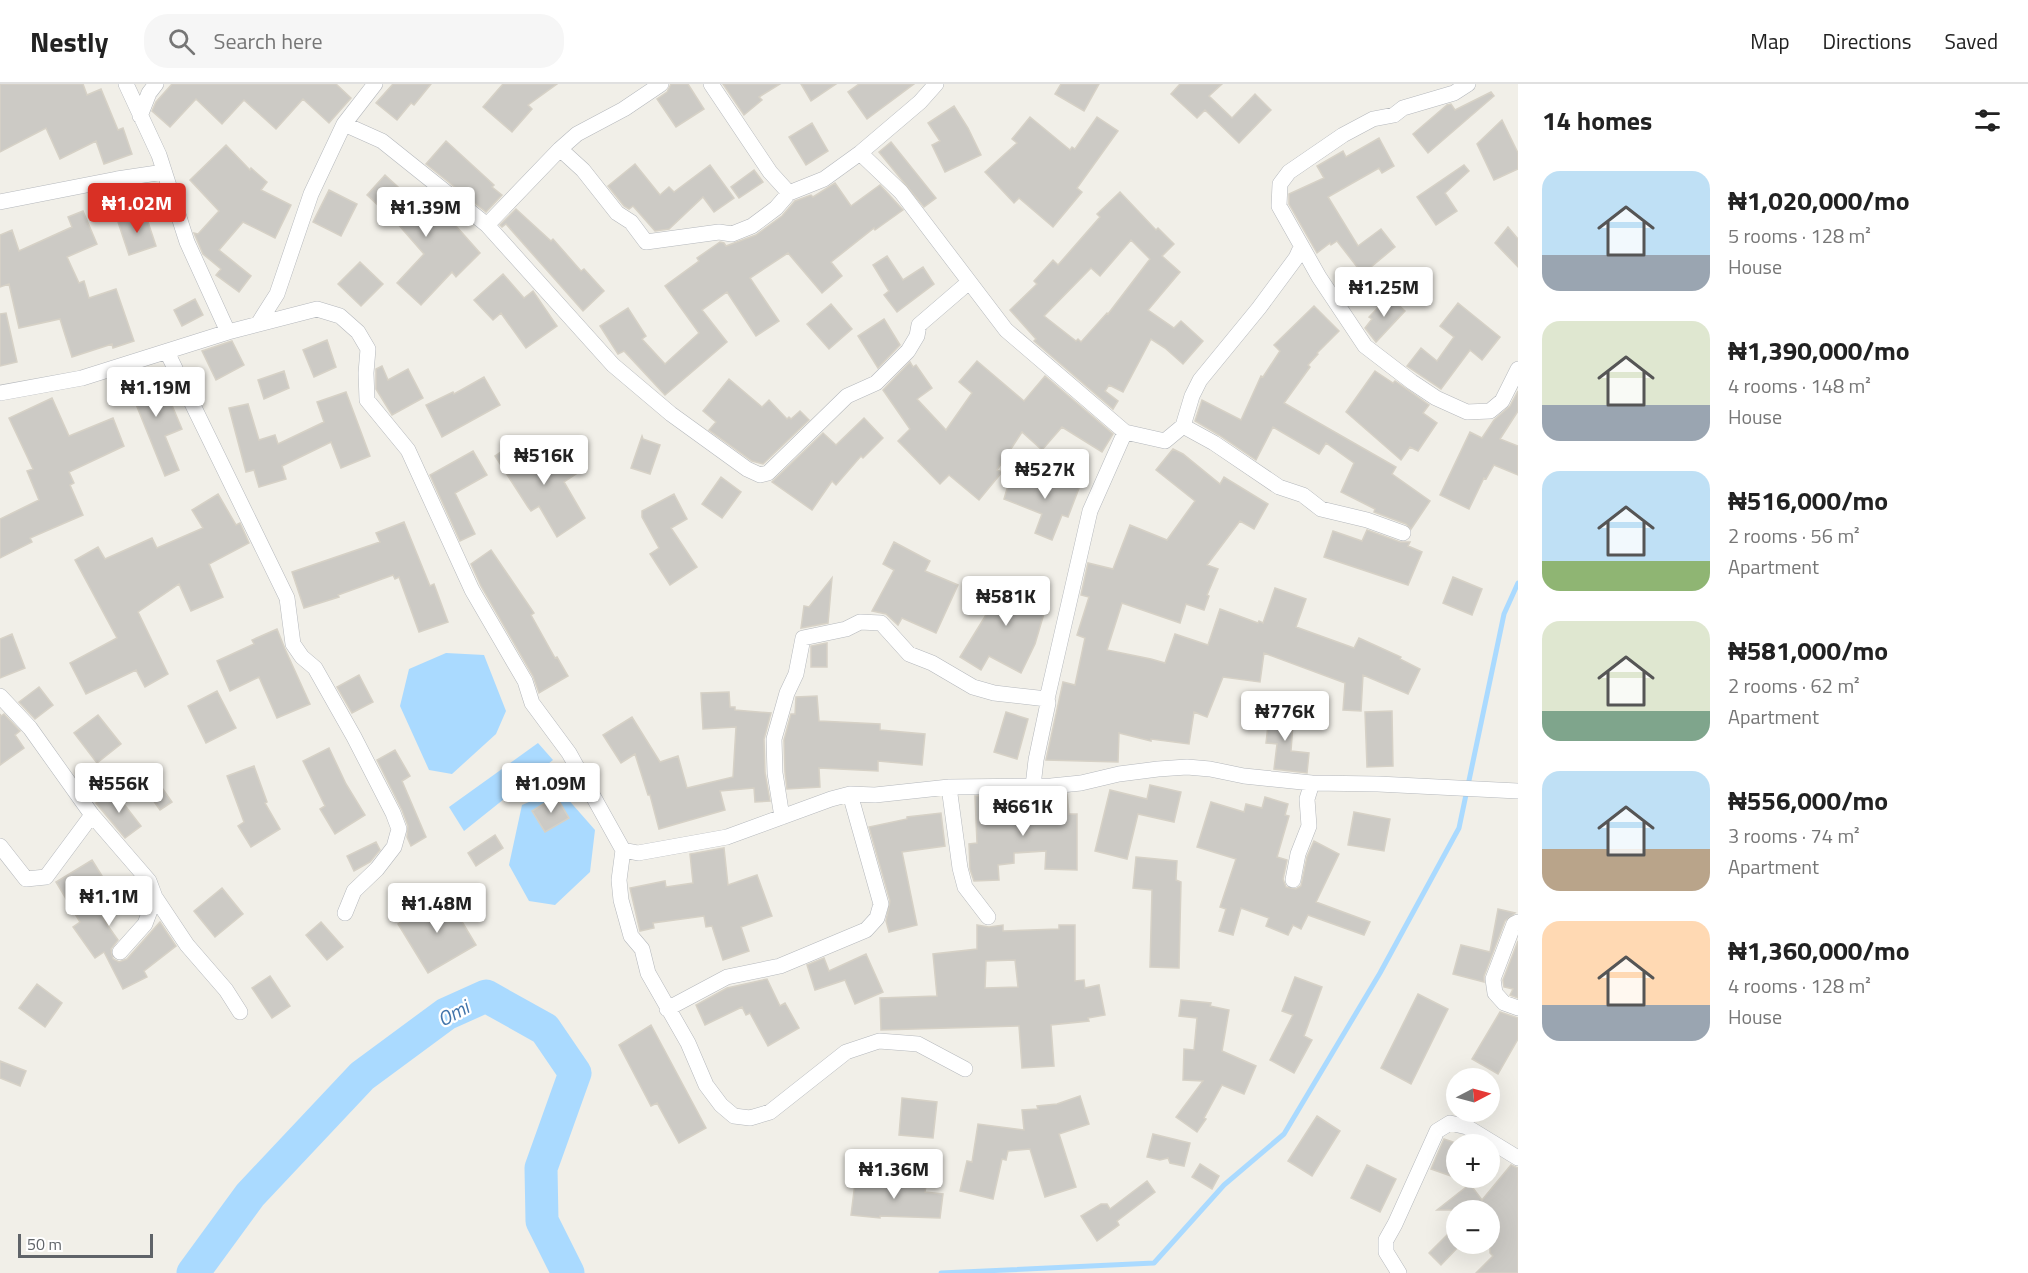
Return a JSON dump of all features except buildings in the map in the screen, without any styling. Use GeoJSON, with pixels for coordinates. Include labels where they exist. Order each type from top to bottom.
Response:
{"type":"FeatureCollection","features":[{"type":"Feature","properties":{"kind":"street"},"geometry":{"type":"LineString","coordinates":[[126,84],[159,155],[187,242],[228,332]]}},
{"type":"Feature","properties":{"kind":"street"},"geometry":{"type":"LineString","coordinates":[[140,116],[149,93],[156,84]]}},
{"type":"Feature","properties":{"kind":"street"},"geometry":{"type":"LineString","coordinates":[[258,324],[277,294],[311,194],[344,124],[375,84]]}},
{"type":"Feature","properties":{"kind":"street"},"geometry":{"type":"LineString","coordinates":[[487,225],[577,134],[624,109],[661,84]]}},
{"type":"Feature","properties":{"kind":"street"},"geometry":{"type":"LineString","coordinates":[[711,84],[770,172],[789,193]]}},
{"type":"Feature","properties":{"kind":"street"},"geometry":{"type":"LineString","coordinates":[[560,149],[583,170],[617,213],[631,222],[646,242],[719,232],[732,234],[752,226],[776,208],[789,193],[824,179],[860,153],[920,102],[936,84]]}},
{"type":"Feature","properties":{"kind":"street"},"geometry":{"type":"LineString","coordinates":[[1468,84],[1454,93],[1403,108],[1394,115],[1372,119],[1343,135],[1289,172],[1280,184],[1279,206],[1303,255],[1365,346],[1437,398],[1467,412],[1490,411],[1502,401],[1518,369]]}},
{"type":"Feature","properties":{"kind":"street"},"geometry":{"type":"LineString","coordinates":[[344,124],[382,141],[487,225],[613,365],[671,414],[747,469],[760,475],[768,473],[847,396],[876,383],[908,351],[917,336],[919,325],[969,282]]}},
{"type":"Feature","properties":{"kind":"street"},"geometry":{"type":"LineString","coordinates":[[860,153],[901,192],[1006,330],[1125,432],[1164,441],[1183,426],[1192,396],[1200,380],[1303,255]]}},
{"type":"Feature","properties":{"kind":"street"},"geometry":{"type":"LineString","coordinates":[[0,202],[164,172]]}},
{"type":"Feature","properties":{"kind":"street"},"geometry":{"type":"LineString","coordinates":[[0,393],[82,378],[228,332],[317,309],[340,316],[358,332],[368,349],[367,400],[408,450],[472,590],[525,681],[532,703],[569,753],[623,850],[619,880],[625,919],[631,936],[642,949],[648,973],[667,1010],[688,1043],[706,1085],[721,1105],[734,1116],[750,1118],[770,1112],[846,1052],[879,1041],[918,1044],[965,1069]]}},
{"type":"Feature","properties":{"kind":"street"},"geometry":{"type":"LineString","coordinates":[[167,352],[287,598],[293,644],[302,657],[315,668],[354,737],[399,829],[394,847],[377,869],[354,891],[345,913]]}},
{"type":"Feature","properties":{"kind":"street"},"geometry":{"type":"LineString","coordinates":[[1183,426],[1214,443],[1279,487],[1303,495],[1321,509],[1367,520],[1403,533]]}},
{"type":"Feature","properties":{"kind":"street"},"geometry":{"type":"LineString","coordinates":[[1033,786],[1047,699],[1090,511],[1125,432]]}},
{"type":"Feature","properties":{"kind":"street"},"geometry":{"type":"LineString","coordinates":[[782,817],[775,773],[774,739],[787,693],[796,674],[803,638],[846,629],[860,622],[881,623],[909,654],[932,663],[973,687],[994,693],[1047,699]]}},
{"type":"Feature","properties":{"kind":"street"},"geometry":{"type":"LineString","coordinates":[[0,696],[30,728],[92,815],[149,881],[155,897],[187,945],[225,990],[240,1012]]}},
{"type":"Feature","properties":{"kind":"street"},"geometry":{"type":"LineString","coordinates":[[623,850],[638,853],[727,837],[850,794],[875,795],[949,787],[1051,786],[1081,783],[1119,774],[1187,767],[1312,783],[1518,791]]}},
{"type":"Feature","properties":{"kind":"street"},"geometry":{"type":"LineString","coordinates":[[1293,880],[1298,854],[1309,826],[1308,799],[1312,783]]}},
{"type":"Feature","properties":{"kind":"street"},"geometry":{"type":"LineString","coordinates":[[949,787],[960,868],[965,887],[988,917]]}},
{"type":"Feature","properties":{"kind":"street"},"geometry":{"type":"LineString","coordinates":[[667,1010],[727,977],[780,966],[866,930],[877,918],[881,904],[850,794]]}},
{"type":"Feature","properties":{"kind":"street"},"geometry":{"type":"LineString","coordinates":[[0,846],[26,879],[46,877],[92,815]]}},
{"type":"Feature","properties":{"kind":"street"},"geometry":{"type":"LineString","coordinates":[[120,952],[145,924],[155,897]]}},
{"type":"Feature","properties":{"kind":"street"},"geometry":{"type":"LineString","coordinates":[[1518,922],[1514,924],[1493,979],[1495,993],[1504,1003],[1518,1008]]}},
{"type":"Feature","properties":{"kind":"street"},"geometry":{"type":"LineString","coordinates":[[1399,1273],[1386,1252],[1386,1240],[1437,1131],[1450,1123],[1467,1126],[1518,1158]]}},
{"type":"Feature","properties":{"kind":"water"},"geometry":{"type":"Polygon","coordinates":[[[446,653],[484,655],[506,711],[496,734],[452,774],[429,770],[400,706],[409,669],[446,653]]]}},
{"type":"Feature","properties":{"kind":"water"},"geometry":{"type":"Polygon","coordinates":[[[538,743],[553,760],[464,831],[449,807],[538,743]]]}},
{"type":"Feature","properties":{"kind":"water"},"geometry":{"type":"Polygon","coordinates":[[[559,789],[595,830],[590,872],[555,905],[529,901],[509,865],[522,805],[559,789]]]}},
{"type":"Feature","properties":{"kind":"waterway"},"geometry":{"type":"LineString","coordinates":[[941,1273],[1154,1263],[1224,1185],[1284,1134],[1380,973],[1459,828],[1504,614],[1518,583]]}},
{"type":"Feature","properties":{"kind":"waterway","name":"Omi"},"geometry":{"type":"LineString","coordinates":[[193,1273],[250,1195],[362,1076],[446,1014],[486,996],[545,1029],[575,1073],[541,1168],[542,1221],[568,1273]]}}]}
